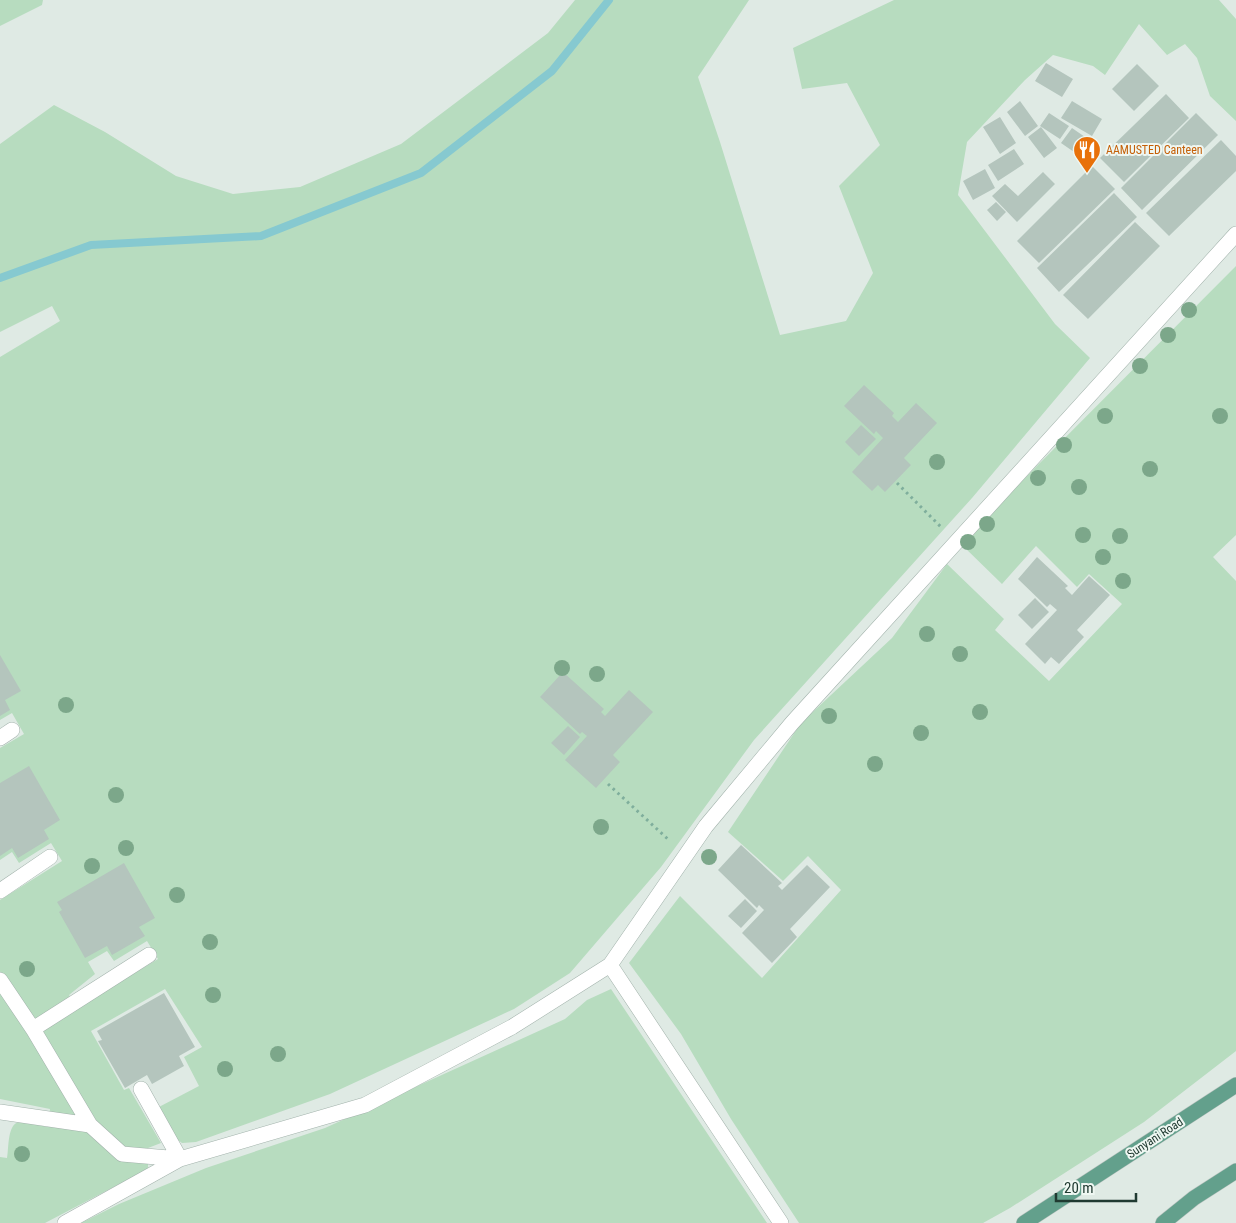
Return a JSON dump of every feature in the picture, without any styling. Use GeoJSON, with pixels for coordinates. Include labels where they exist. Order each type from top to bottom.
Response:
{"type":"FeatureCollection","features":[{"type":"Feature","properties":{"kind":"main road","name":"Sunyani Road"},"geometry":{"type":"LineString","coordinates":[[1024,1223],[1236,1085]]}},
{"type":"Feature","properties":{"kind":"main road"},"geometry":{"type":"LineString","coordinates":[[1163,1223],[1194,1198],[1236,1171]]}},
{"type":"Feature","properties":{"kind":"street"},"geometry":{"type":"LineString","coordinates":[[65,1223],[180,1159],[366,1105],[512,1027],[610,965],[706,826],[792,723],[1236,234]]}},
{"type":"Feature","properties":{"kind":"street"},"geometry":{"type":"LineString","coordinates":[[0,891],[50,858]]}},
{"type":"Feature","properties":{"kind":"street"},"geometry":{"type":"LineString","coordinates":[[33,1029],[149,955]]}},
{"type":"Feature","properties":{"kind":"street"},"geometry":{"type":"LineString","coordinates":[[610,965],[781,1223]]}},
{"type":"Feature","properties":{"kind":"street"},"geometry":{"type":"LineString","coordinates":[[0,980],[33,1029],[90,1124],[122,1154],[180,1159]]}},
{"type":"Feature","properties":{"kind":"street"},"geometry":{"type":"LineString","coordinates":[[0,1004],[17,1006]]}},
{"type":"Feature","properties":{"kind":"street"},"geometry":{"type":"LineString","coordinates":[[141,1089],[180,1159]]}},
{"type":"Feature","properties":{"kind":"street"},"geometry":{"type":"LineString","coordinates":[[0,1112],[90,1124]]}},
{"type":"Feature","properties":{"kind":"path"},"geometry":{"type":"LineString","coordinates":[[897,483],[956,542]]}},
{"type":"Feature","properties":{"kind":"path"},"geometry":{"type":"LineString","coordinates":[[608,784],[686,856]]}},
{"type":"Feature","properties":{"kind":"green space"},"geometry":{"type":"Polygon","coordinates":[[[0,0],[43,0],[42,5],[0,26],[0,0]]]}},
{"type":"Feature","properties":{"kind":"green space"},"geometry":{"type":"Polygon","coordinates":[[[575,0],[749,0],[698,77],[780,335],[846,321],[873,273],[839,186],[880,145],[847,83],[802,89],[793,48],[894,0],[1219,0],[1236,19],[1236,121],[1210,96],[1197,58],[1185,44],[1167,55],[1139,24],[1105,75],[1093,66],[1053,55],[1025,80],[967,142],[958,195],[1055,324],[1090,358],[972,498],[754,740],[661,867],[570,973],[514,1009],[330,1094],[196,1142],[182,1143],[174,1137],[157,1108],[199,1086],[184,1057],[202,1047],[165,989],[91,1031],[124,1090],[129,1088],[161,1143],[148,1148],[148,1169],[45,1223],[0,1223],[0,1157],[7,1158],[12,1127],[22,1122],[47,1127],[50,1109],[0,1099],[0,900],[62,861],[51,843],[19,863],[12,852],[0,860],[0,748],[24,734],[12,713],[0,720],[0,357],[60,321],[52,306],[0,332],[0,144],[54,105],[105,132],[176,176],[233,194],[300,187],[401,144],[548,33],[575,0]],[[147,941],[114,961],[107,951],[88,962],[95,974],[69,995],[77,1008],[158,959],[147,941]]]}},
{"type":"Feature","properties":{"kind":"green space"},"geometry":{"type":"Polygon","coordinates":[[[1236,266],[1236,535],[1213,557],[1236,581],[1236,1051],[1144,1122],[1010,1208],[983,1223],[799,1223],[731,1119],[681,1034],[629,963],[680,896],[762,978],[841,890],[808,856],[783,881],[728,832],[801,723],[892,638],[947,564],[1004,619],[995,630],[1049,681],[1122,604],[1089,574],[1077,587],[1036,546],[1002,584],[962,545],[1001,502],[1236,266]]]}},
{"type":"Feature","properties":{"kind":"green space"},"geometry":{"type":"Polygon","coordinates":[[[611,989],[767,1223],[81,1223],[119,1204],[206,1168],[325,1128],[565,1019],[587,1000],[611,989]]]}},
{"type":"Feature","properties":{"kind":"building"},"geometry":{"type":"Polygon","coordinates":[[[1046,63],[1073,79],[1062,97],[1035,81],[1046,63]]]}},
{"type":"Feature","properties":{"kind":"building"},"geometry":{"type":"Polygon","coordinates":[[[1137,64],[1159,86],[1134,111],[1112,89],[1137,64]]]}},
{"type":"Feature","properties":{"kind":"building"},"geometry":{"type":"Polygon","coordinates":[[[1166,94],[1189,118],[1124,182],[1100,158],[1166,94]]]}},
{"type":"Feature","properties":{"kind":"building"},"geometry":{"type":"Polygon","coordinates":[[[1020,101],[1038,126],[1025,136],[1007,112],[1020,101]]]}},
{"type":"Feature","properties":{"kind":"building"},"geometry":{"type":"Polygon","coordinates":[[[1072,101],[1102,119],[1092,136],[1061,118],[1072,101]]]}},
{"type":"Feature","properties":{"kind":"building"},"geometry":{"type":"Polygon","coordinates":[[[1049,113],[1069,126],[1060,139],[1040,126],[1049,113]]]}},
{"type":"Feature","properties":{"kind":"building"},"geometry":{"type":"Polygon","coordinates":[[[1196,113],[1218,135],[1142,210],[1121,188],[1196,113]]]}},
{"type":"Feature","properties":{"kind":"building"},"geometry":{"type":"Polygon","coordinates":[[[1000,117],[1016,143],[1000,154],[983,127],[1000,117]]]}},
{"type":"Feature","properties":{"kind":"building"},"geometry":{"type":"Polygon","coordinates":[[[1041,127],[1057,148],[1044,158],[1028,137],[1041,127]]]}},
{"type":"Feature","properties":{"kind":"building"},"geometry":{"type":"Polygon","coordinates":[[[1072,128],[1085,137],[1074,152],[1061,143],[1072,128]]]}},
{"type":"Feature","properties":{"kind":"building"},"geometry":{"type":"Polygon","coordinates":[[[1221,140],[1236,156],[1236,171],[1169,236],[1146,213],[1221,140]]]}},
{"type":"Feature","properties":{"kind":"building"},"geometry":{"type":"Polygon","coordinates":[[[1014,149],[1024,164],[998,181],[988,165],[1014,149]]]}},
{"type":"Feature","properties":{"kind":"building"},"geometry":{"type":"Polygon","coordinates":[[[1092,166],[1115,189],[1039,263],[1017,241],[1092,166]]]}},
{"type":"Feature","properties":{"kind":"building"},"geometry":{"type":"Polygon","coordinates":[[[985,169],[995,188],[973,200],[963,181],[985,169]]]}},
{"type":"Feature","properties":{"kind":"building"},"geometry":{"type":"Polygon","coordinates":[[[1043,172],[1055,184],[1017,222],[992,196],[1005,184],[1018,196],[1043,172]]]}},
{"type":"Feature","properties":{"kind":"building"},"geometry":{"type":"Polygon","coordinates":[[[1114,193],[1137,217],[1059,292],[1037,268],[1114,193]]]}},
{"type":"Feature","properties":{"kind":"building"},"geometry":{"type":"Polygon","coordinates":[[[996,202],[1006,212],[997,221],[987,210],[996,202]]]}},
{"type":"Feature","properties":{"kind":"building"},"geometry":{"type":"Polygon","coordinates":[[[1135,222],[1160,246],[1088,319],[1063,295],[1135,222]]]}},
{"type":"Feature","properties":{"kind":"building"},"geometry":{"type":"Polygon","coordinates":[[[864,385],[894,413],[892,416],[898,422],[916,403],[937,423],[904,458],[911,465],[885,492],[878,485],[872,491],[852,472],[883,438],[876,431],[874,434],[844,406],[864,385]]]}},
{"type":"Feature","properties":{"kind":"building"},"geometry":{"type":"Polygon","coordinates":[[[861,425],[876,439],[859,456],[845,442],[861,425]]]}},
{"type":"Feature","properties":{"kind":"building"},"geometry":{"type":"Polygon","coordinates":[[[1037,557],[1068,586],[1065,588],[1072,595],[1089,576],[1110,595],[1077,630],[1084,637],[1059,664],[1051,657],[1045,664],[1025,644],[1057,610],[1050,604],[1047,607],[1018,579],[1037,557]]]}},
{"type":"Feature","properties":{"kind":"building"},"geometry":{"type":"Polygon","coordinates":[[[1035,598],[1049,612],[1032,629],[1018,615],[1035,598]]]}},
{"type":"Feature","properties":{"kind":"building"},"geometry":{"type":"Polygon","coordinates":[[[0,655],[21,691],[5,700],[10,710],[0,716],[0,655]]]}},
{"type":"Feature","properties":{"kind":"building"},"geometry":{"type":"Polygon","coordinates":[[[563,672],[604,709],[601,712],[605,716],[629,690],[653,712],[613,755],[620,762],[596,788],[565,760],[587,736],[582,732],[580,734],[540,697],[563,672]]]}},
{"type":"Feature","properties":{"kind":"building"},"geometry":{"type":"Polygon","coordinates":[[[568,726],[580,737],[564,755],[551,743],[568,726]]]}},
{"type":"Feature","properties":{"kind":"building"},"geometry":{"type":"Polygon","coordinates":[[[29,766],[60,820],[44,830],[49,839],[18,858],[12,848],[0,856],[0,783],[29,766]]]}},
{"type":"Feature","properties":{"kind":"building"},"geometry":{"type":"Polygon","coordinates":[[[741,845],[782,883],[778,886],[782,890],[807,865],[830,887],[790,929],[797,937],[772,963],[742,933],[764,910],[759,905],[757,908],[718,870],[741,845]]]}},
{"type":"Feature","properties":{"kind":"building"},"geometry":{"type":"Polygon","coordinates":[[[124,863],[155,918],[139,927],[145,936],[112,955],[107,946],[85,958],[59,912],[62,910],[57,902],[124,863]]]}},
{"type":"Feature","properties":{"kind":"building"},"geometry":{"type":"Polygon","coordinates":[[[745,899],[757,911],[741,928],[728,916],[745,899]]]}},
{"type":"Feature","properties":{"kind":"building"},"geometry":{"type":"Polygon","coordinates":[[[164,993],[195,1047],[179,1056],[184,1066],[152,1084],[147,1075],[125,1088],[98,1041],[102,1040],[97,1031],[164,993]]]}},
{"type":"Feature","properties":{"kind":"waterway"},"geometry":{"type":"LineString","coordinates":[[0,278],[91,245],[261,236],[421,173],[552,71],[609,0]]}},
{"type":"Feature","properties":{"kind":"place","name":"AAMUSTED Canteen"},"geometry":{"type":"Point","coordinates":[1087,174]}}]}
